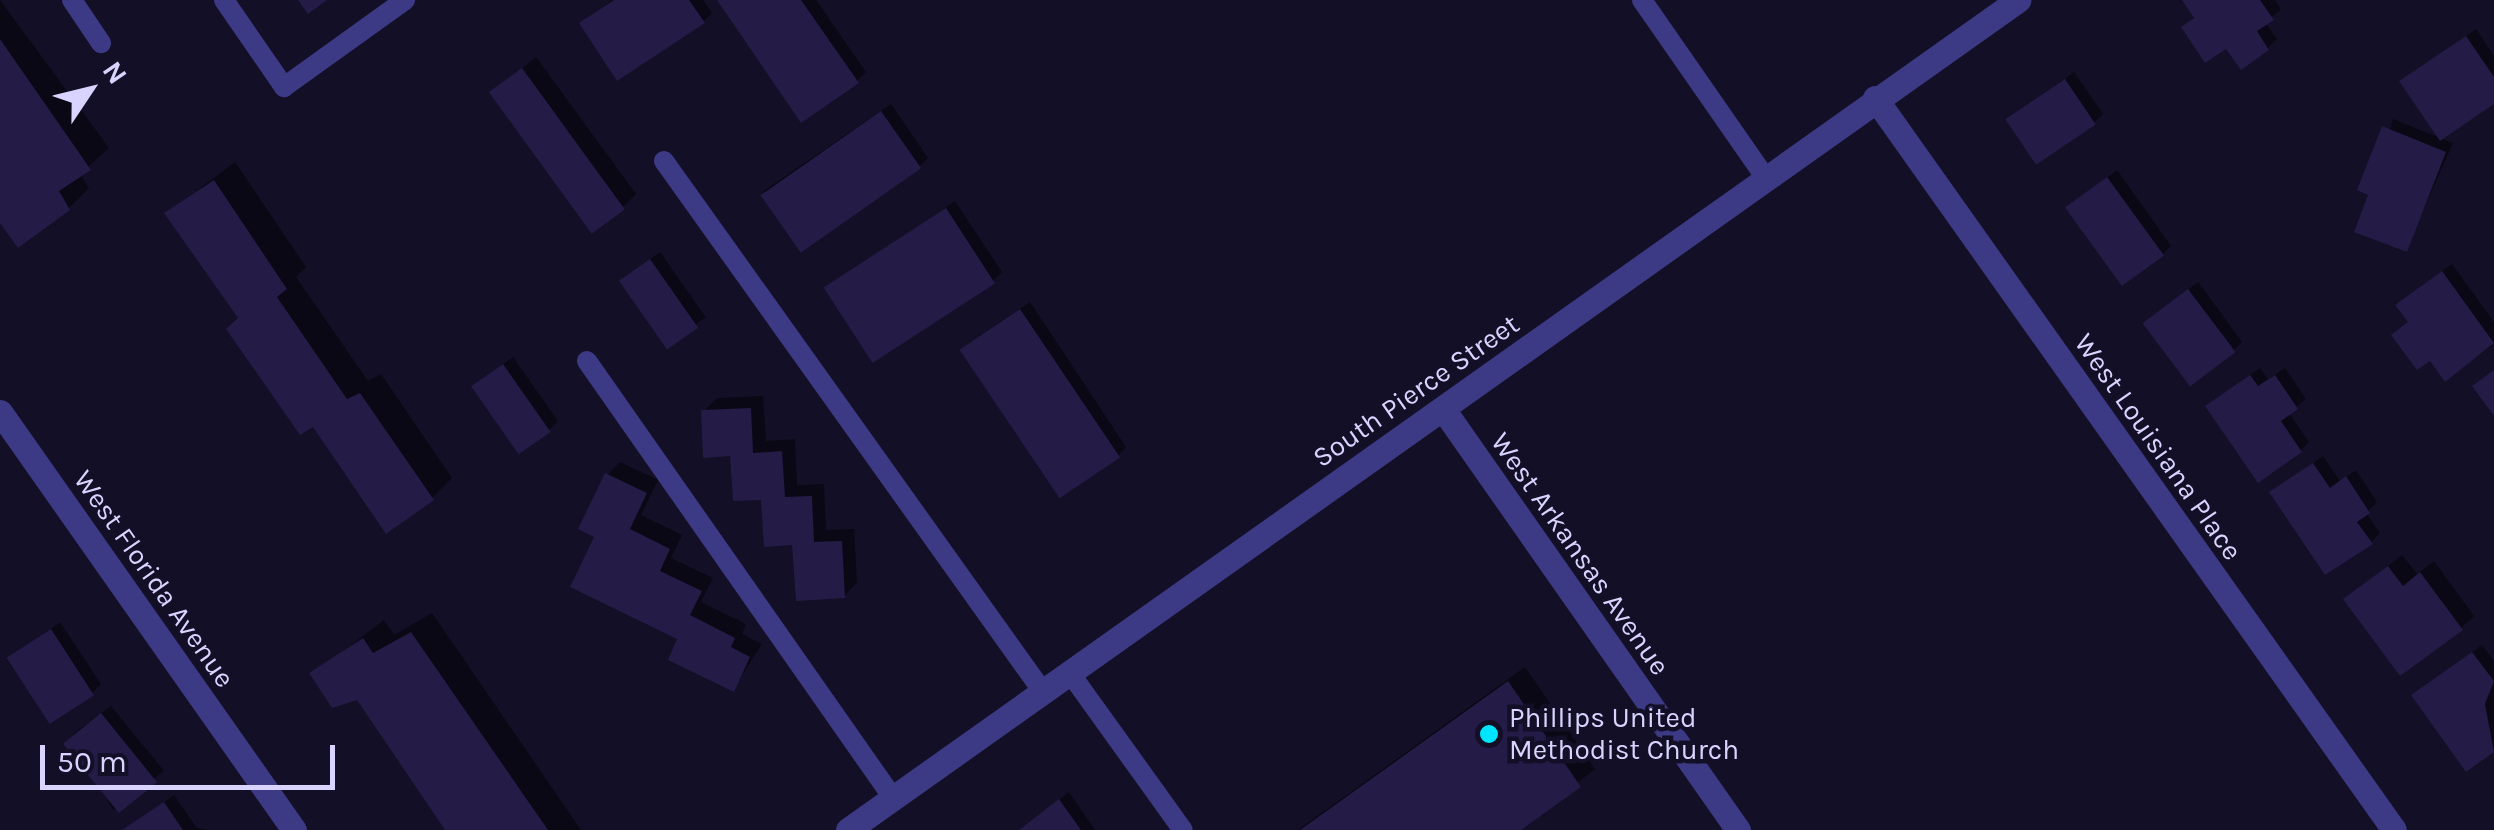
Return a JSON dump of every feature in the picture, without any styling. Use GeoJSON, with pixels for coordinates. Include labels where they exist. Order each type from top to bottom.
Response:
{"type":"FeatureCollection","features":[{"type":"Feature","properties":{"kind":"street","name":"South Pierce Street"},"geometry":{"type":"LineString","coordinates":[[848,830],[1874,98],[2018,0]]}},
{"type":"Feature","properties":{"kind":"street","name":"West Louisiana Place"},"geometry":{"type":"LineString","coordinates":[[1874,98],[2394,830]]}},
{"type":"Feature","properties":{"kind":"street","name":"West Arkansas Avenue"},"geometry":{"type":"LineString","coordinates":[[1443,409],[1738,830]]}},
{"type":"Feature","properties":{"kind":"street","name":"West Florida Avenue"},"geometry":{"type":"LineString","coordinates":[[0,412],[294,830]]}},
{"type":"Feature","properties":{"kind":"lane"},"geometry":{"type":"LineString","coordinates":[[72,0],[101,43]]}},
{"type":"Feature","properties":{"kind":"lane"},"geometry":{"type":"LineString","coordinates":[[224,0],[284,87],[405,0]]}},
{"type":"Feature","properties":{"kind":"lane"},"geometry":{"type":"LineString","coordinates":[[1642,0],[1765,177]]}},
{"type":"Feature","properties":{"kind":"lane"},"geometry":{"type":"LineString","coordinates":[[664,161],[1044,692]]}},
{"type":"Feature","properties":{"kind":"lane"},"geometry":{"type":"LineString","coordinates":[[587,362],[893,798]]}},
{"type":"Feature","properties":{"kind":"lane"},"geometry":{"type":"LineString","coordinates":[[1070,673],[1183,830]]}},
{"type":"Feature","properties":{"kind":"building"},"geometry":{"type":"Polygon","coordinates":[[[298,0],[327,0],[308,14],[298,0]]]}},
{"type":"Feature","properties":{"kind":"building"},"geometry":{"type":"Polygon","coordinates":[[[614,0],[689,0],[705,23],[617,81],[579,23],[614,0]]]}},
{"type":"Feature","properties":{"kind":"building"},"geometry":{"type":"Polygon","coordinates":[[[717,0],[801,0],[859,83],[801,123],[717,0]]]}},
{"type":"Feature","properties":{"kind":"building"},"geometry":{"type":"Polygon","coordinates":[[[2182,0],[2260,0],[2274,20],[2257,31],[2269,50],[2241,70],[2226,49],[2205,63],[2181,27],[2194,18],[2182,0]]]}},
{"type":"Feature","properties":{"kind":"building"},"geometry":{"type":"Polygon","coordinates":[[[2466,36],[2494,77],[2494,104],[2440,141],[2399,81],[2466,36]]]}},
{"type":"Feature","properties":{"kind":"building"},"geometry":{"type":"Polygon","coordinates":[[[0,39],[91,170],[59,191],[70,210],[18,248],[0,223],[0,39]]]}},
{"type":"Feature","properties":{"kind":"building"},"geometry":{"type":"Polygon","coordinates":[[[522,68],[625,210],[592,234],[489,92],[522,68]]]}},
{"type":"Feature","properties":{"kind":"building"},"geometry":{"type":"Polygon","coordinates":[[[2065,79],[2096,125],[2036,165],[2005,119],[2065,79]]]}},
{"type":"Feature","properties":{"kind":"building"},"geometry":{"type":"Polygon","coordinates":[[[881,111],[921,168],[801,253],[761,195],[881,111]]]}},
{"type":"Feature","properties":{"kind":"building"},"geometry":{"type":"Polygon","coordinates":[[[2382,126],[2446,152],[2407,252],[2354,232],[2368,195],[2357,190],[2382,126]]]}},
{"type":"Feature","properties":{"kind":"building"},"geometry":{"type":"Polygon","coordinates":[[[2107,177],[2164,255],[2122,286],[2065,208],[2107,177]]]}},
{"type":"Feature","properties":{"kind":"building"},"geometry":{"type":"Polygon","coordinates":[[[214,180],[287,289],[277,297],[347,399],[360,393],[434,500],[386,534],[313,427],[300,435],[226,329],[238,318],[164,213],[214,180]]]}},
{"type":"Feature","properties":{"kind":"building"},"geometry":{"type":"Polygon","coordinates":[[[946,208],[995,283],[873,363],[824,288],[946,208]]]}},
{"type":"Feature","properties":{"kind":"building"},"geometry":{"type":"Polygon","coordinates":[[[650,259],[698,328],[667,350],[619,281],[650,259]]]}},
{"type":"Feature","properties":{"kind":"building"},"geometry":{"type":"Polygon","coordinates":[[[2442,271],[2494,343],[2445,382],[2430,361],[2417,370],[2391,335],[2408,322],[2395,305],[2442,271]]]}},
{"type":"Feature","properties":{"kind":"building"},"geometry":{"type":"Polygon","coordinates":[[[2188,289],[2236,352],[2190,386],[2142,323],[2188,289]]]}},
{"type":"Feature","properties":{"kind":"building"},"geometry":{"type":"Polygon","coordinates":[[[1020,309],[1120,457],[1060,498],[959,350],[1020,309]]]}},
{"type":"Feature","properties":{"kind":"building"},"geometry":{"type":"Polygon","coordinates":[[[503,364],[551,432],[519,454],[471,386],[503,364]]]}},
{"type":"Feature","properties":{"kind":"building"},"geometry":{"type":"Polygon","coordinates":[[[2494,370],[2494,416],[2472,386],[2494,370]]]}},
{"type":"Feature","properties":{"kind":"building"},"geometry":{"type":"Polygon","coordinates":[[[2250,375],[2258,386],[2275,375],[2298,409],[2281,421],[2302,452],[2258,483],[2205,406],[2250,375]]]}},
{"type":"Feature","properties":{"kind":"building"},"geometry":{"type":"Polygon","coordinates":[[[751,408],[753,453],[782,451],[785,497],[812,496],[814,542],[842,541],[845,598],[796,601],[792,545],[764,547],[761,500],[733,501],[730,456],[703,458],[701,410],[751,408]]]}},
{"type":"Feature","properties":{"kind":"building"},"geometry":{"type":"Polygon","coordinates":[[[2313,463],[2330,488],[2346,476],[2370,513],[2357,522],[2373,544],[2325,575],[2269,492],[2313,463]]]}},
{"type":"Feature","properties":{"kind":"building"},"geometry":{"type":"Polygon","coordinates":[[[605,473],[647,493],[630,529],[670,549],[660,571],[702,591],[690,615],[735,638],[731,647],[750,657],[734,692],[668,660],[677,639],[570,587],[594,537],[578,529],[605,473]]]}},
{"type":"Feature","properties":{"kind":"building"},"geometry":{"type":"Polygon","coordinates":[[[2388,566],[2403,586],[2420,572],[2463,630],[2400,676],[2343,599],[2388,566]]]}},
{"type":"Feature","properties":{"kind":"building"},"geometry":{"type":"Polygon","coordinates":[[[51,629],[94,695],[50,724],[7,658],[51,629]]]}},
{"type":"Feature","properties":{"kind":"building"},"geometry":{"type":"Polygon","coordinates":[[[411,632],[548,830],[445,830],[357,700],[332,708],[309,673],[363,638],[373,653],[411,632]]]}},
{"type":"Feature","properties":{"kind":"building"},"geometry":{"type":"Polygon","coordinates":[[[2472,652],[2494,681],[2485,704],[2494,752],[2466,772],[2411,695],[2472,652]]]}},
{"type":"Feature","properties":{"kind":"building","name":"Phillips United Methodist Church"},"geometry":{"type":"Polygon","coordinates":[[[1508,681],[1581,787],[1521,830],[1300,830],[1508,681]]]}},
{"type":"Feature","properties":{"kind":"building"},"geometry":{"type":"Polygon","coordinates":[[[101,713],[157,782],[119,813],[63,744],[101,713]]]}},
{"type":"Feature","properties":{"kind":"building"},"geometry":{"type":"Polygon","coordinates":[[[1059,799],[1081,830],[1019,830],[1059,799]]]}},
{"type":"Feature","properties":{"kind":"building"},"geometry":{"type":"Polygon","coordinates":[[[164,802],[183,830],[122,830],[164,802]]]}},
{"type":"Feature","properties":{"kind":"place","name":"Phillips United Methodist Church"},"geometry":{"type":"Point","coordinates":[1489,734]}}]}
